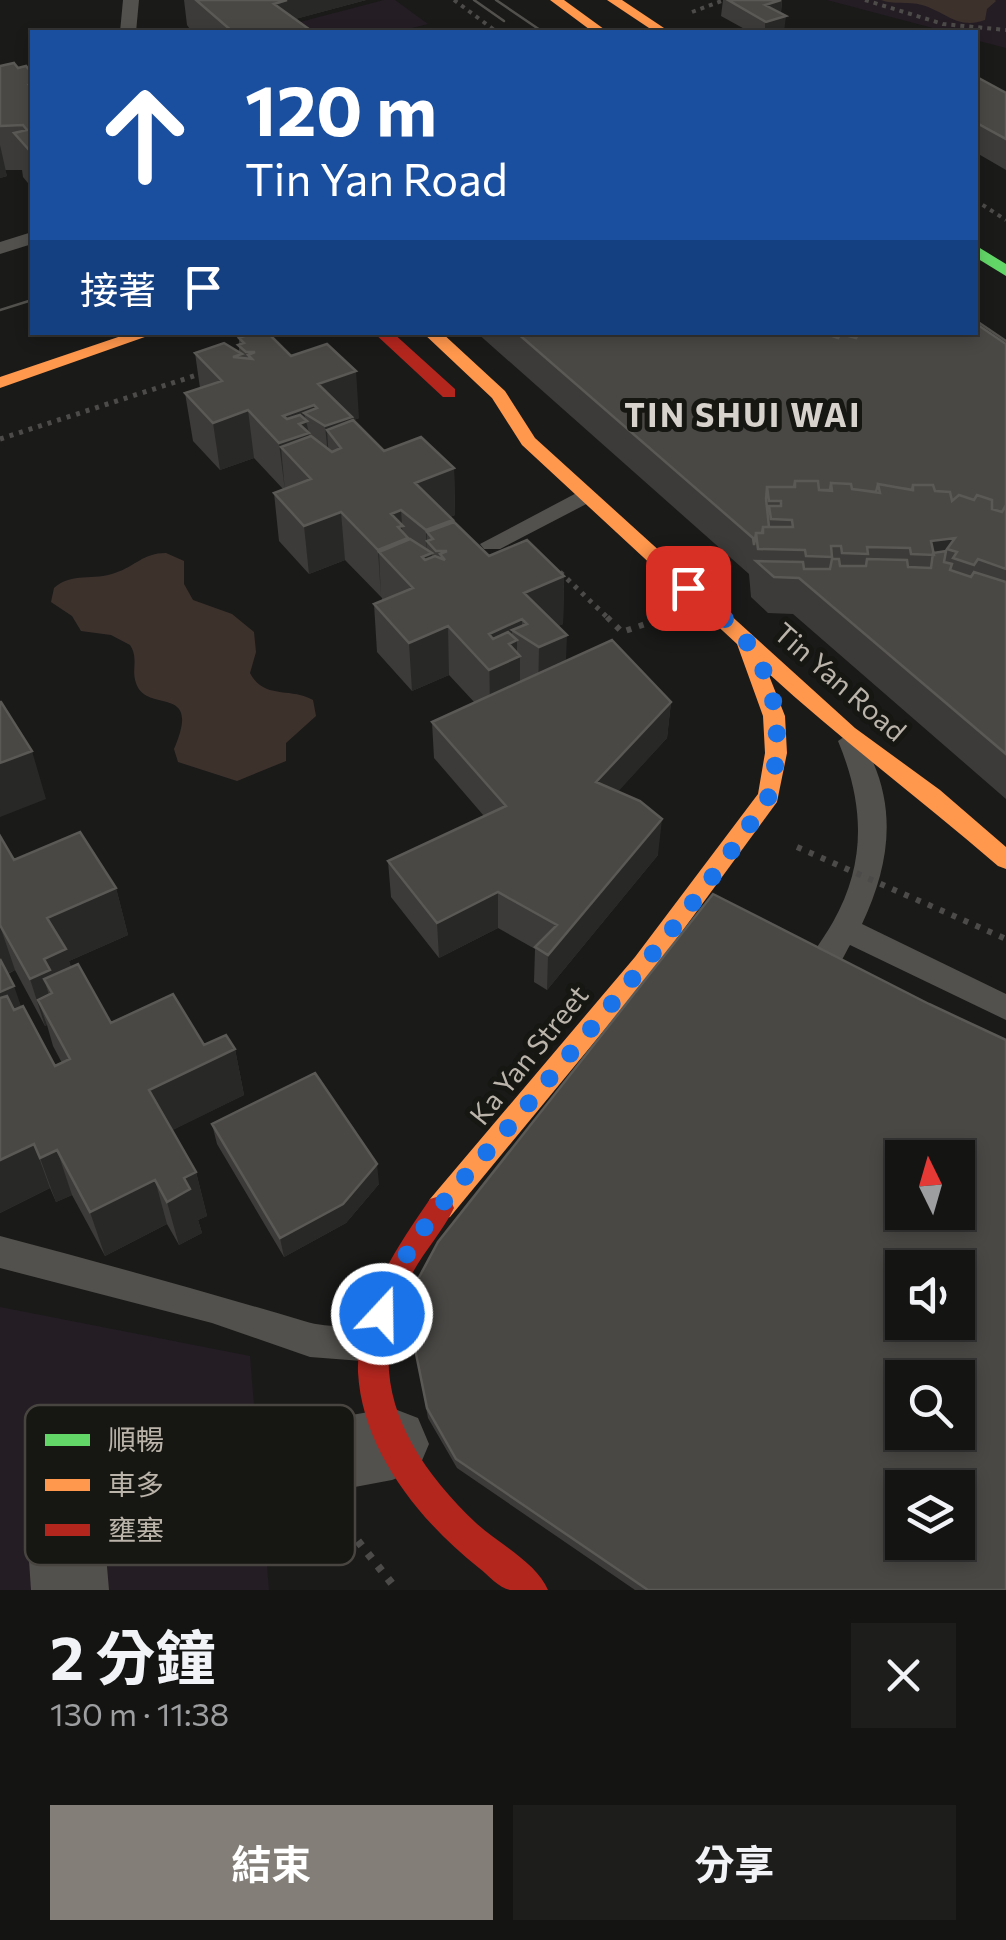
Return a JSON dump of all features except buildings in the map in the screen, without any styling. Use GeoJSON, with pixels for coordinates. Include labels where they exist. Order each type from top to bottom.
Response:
{"type":"FeatureCollection","features":[{"type":"Feature","properties":{"kind":"main road"},"geometry":{"type":"LineString","coordinates":[[556,0],[598,30]]}},
{"type":"Feature","properties":{"kind":"main road"},"geometry":{"type":"LineString","coordinates":[[613,0],[660,30]]}},
{"type":"Feature","properties":{"kind":"main road"},"geometry":{"type":"LineString","coordinates":[[978,252],[1006,271]]}},
{"type":"Feature","properties":{"kind":"main road"},"geometry":{"type":"LineString","coordinates":[[0,383],[142,335]]}},
{"type":"Feature","properties":{"kind":"main road"},"geometry":{"type":"LineString","coordinates":[[384,335],[475,413],[528,441]]}},
{"type":"Feature","properties":{"kind":"main road","name":"Tin Yan Road"},"geometry":{"type":"LineString","coordinates":[[433,335],[499,395],[528,441],[746,641],[848,733],[932,796],[1006,860]]}},
{"type":"Feature","properties":{"kind":"main road","name":"Ka Yan Street"},"geometry":{"type":"LineString","coordinates":[[532,1590],[465,1542],[426,1503],[392,1444],[375,1393],[375,1345],[389,1283],[424,1230],[600,1017],[769,796],[778,762],[778,725],[770,693],[746,641]]}},
{"type":"Feature","properties":{"kind":"street"},"geometry":{"type":"LineString","coordinates":[[355,1451],[392,1444]]}},
{"type":"Feature","properties":{"kind":"street"},"geometry":{"type":"LineString","coordinates":[[68,1565],[70,1590]]}},
{"type":"Feature","properties":{"kind":"lane"},"geometry":{"type":"LineString","coordinates":[[128,30],[131,0]]}},
{"type":"Feature","properties":{"kind":"lane"},"geometry":{"type":"LineString","coordinates":[[0,248],[30,239]]}},
{"type":"Feature","properties":{"kind":"lane"},"geometry":{"type":"LineString","coordinates":[[492,544],[586,494]]}},
{"type":"Feature","properties":{"kind":"lane"},"geometry":{"type":"LineString","coordinates":[[809,983],[846,930],[865,891],[875,850],[865,767],[848,733]]}},
{"type":"Feature","properties":{"kind":"lane"},"geometry":{"type":"LineString","coordinates":[[846,930],[941,992],[1006,1008]]}},
{"type":"Feature","properties":{"kind":"lane"},"geometry":{"type":"LineString","coordinates":[[0,1252],[212,1308],[310,1340],[375,1345]]}},
{"type":"Feature","properties":{"kind":"path"},"geometry":{"type":"LineString","coordinates":[[454,0],[493,30]]}},
{"type":"Feature","properties":{"kind":"path"},"geometry":{"type":"LineString","coordinates":[[691,13],[724,0]]}},
{"type":"Feature","properties":{"kind":"path"},"geometry":{"type":"LineString","coordinates":[[865,0],[943,24],[1006,30]]}},
{"type":"Feature","properties":{"kind":"path"},"geometry":{"type":"LineString","coordinates":[[978,202],[1006,220]]}},
{"type":"Feature","properties":{"kind":"path"},"geometry":{"type":"LineString","coordinates":[[0,439],[213,370]]}},
{"type":"Feature","properties":{"kind":"path"},"geometry":{"type":"LineString","coordinates":[[518,530],[622,632],[662,618]]}},
{"type":"Feature","properties":{"kind":"path"},"geometry":{"type":"LineString","coordinates":[[796,847],[1006,939]]}},
{"type":"Feature","properties":{"kind":"shaded area"},"geometry":{"type":"Polygon","coordinates":[[[384,0],[395,0],[428,24],[404,30],[281,27],[384,0]]]}},
{"type":"Feature","properties":{"kind":"shaded area"},"geometry":{"type":"Polygon","coordinates":[[[827,0],[1006,0],[1006,48],[978,41],[978,30],[940,30],[827,0]]]}},
{"type":"Feature","properties":{"kind":"shaded area"},"geometry":{"type":"Polygon","coordinates":[[[881,0],[996,1],[987,9],[985,20],[967,23],[922,5],[881,0]]]}},
{"type":"Feature","properties":{"kind":"shaded area"},"geometry":{"type":"Polygon","coordinates":[[[166,553],[184,561],[184,584],[193,600],[232,614],[254,632],[256,652],[250,673],[256,681],[270,690],[313,700],[316,716],[286,743],[286,761],[237,781],[178,762],[174,749],[182,715],[177,707],[142,692],[136,683],[130,645],[111,635],[81,631],[72,616],[51,602],[54,588],[61,583],[107,575],[151,555],[166,553]]]}},
{"type":"Feature","properties":{"kind":"shaded area"},"geometry":{"type":"Polygon","coordinates":[[[0,1307],[250,1356],[254,1405],[25,1405],[25,1565],[267,1565],[269,1590],[0,1590],[0,1307]]]}},
{"type":"Feature","properties":{"kind":"tram line"},"geometry":{"type":"LineString","coordinates":[[474,0],[504,21]]}},
{"type":"Feature","properties":{"kind":"tram line"},"geometry":{"type":"LineString","coordinates":[[496,0],[540,30]]}},
{"type":"Feature","properties":{"kind":"tram line"},"geometry":{"type":"LineString","coordinates":[[0,310],[30,301]]}},
{"type":"Feature","properties":{"kind":"tram line"},"geometry":{"type":"LineString","coordinates":[[978,322],[1006,341]]}},
{"type":"Feature","properties":{"kind":"traffic: fast"},"geometry":{"type":"LineString","coordinates":[[978,252],[1006,271]]}},
{"type":"Feature","properties":{"kind":"traffic: slow"},"geometry":{"type":"LineString","coordinates":[[556,0],[598,30]]}},
{"type":"Feature","properties":{"kind":"traffic: slow"},"geometry":{"type":"LineString","coordinates":[[613,0],[660,30]]}},
{"type":"Feature","properties":{"kind":"traffic: slow"},"geometry":{"type":"LineString","coordinates":[[0,383],[142,335]]}},
{"type":"Feature","properties":{"kind":"traffic: slow"},"geometry":{"type":"LineString","coordinates":[[433,335],[499,395],[528,441],[847,733],[932,796],[1006,860]]}},
{"type":"Feature","properties":{"kind":"traffic: slow"},"geometry":{"type":"LineString","coordinates":[[440,1208],[644,964],[769,796],[776,753],[774,716],[746,641]]}},
{"type":"Feature","properties":{"kind":"traffic: jam"},"geometry":{"type":"LineString","coordinates":[[384,335],[449,393]]}},
{"type":"Feature","properties":{"kind":"traffic: jam"},"geometry":{"type":"LineString","coordinates":[[440,1208],[400,1267],[379,1321],[373,1372],[382,1420],[404,1465],[438,1508],[532,1590]]}},
{"type":"Feature","properties":{"kind":"district","name":"TIN SHUI WAI"},"geometry":{"type":"Point","coordinates":[743,416]}},
{"type":"Feature","properties":{"kind":"route"},"geometry":{"type":"LineString","coordinates":[[382,1314],[389,1283],[424,1230],[600,1017],[748,829],[769,796],[778,762],[778,725],[770,693],[746,641],[688,588]]}}]}
